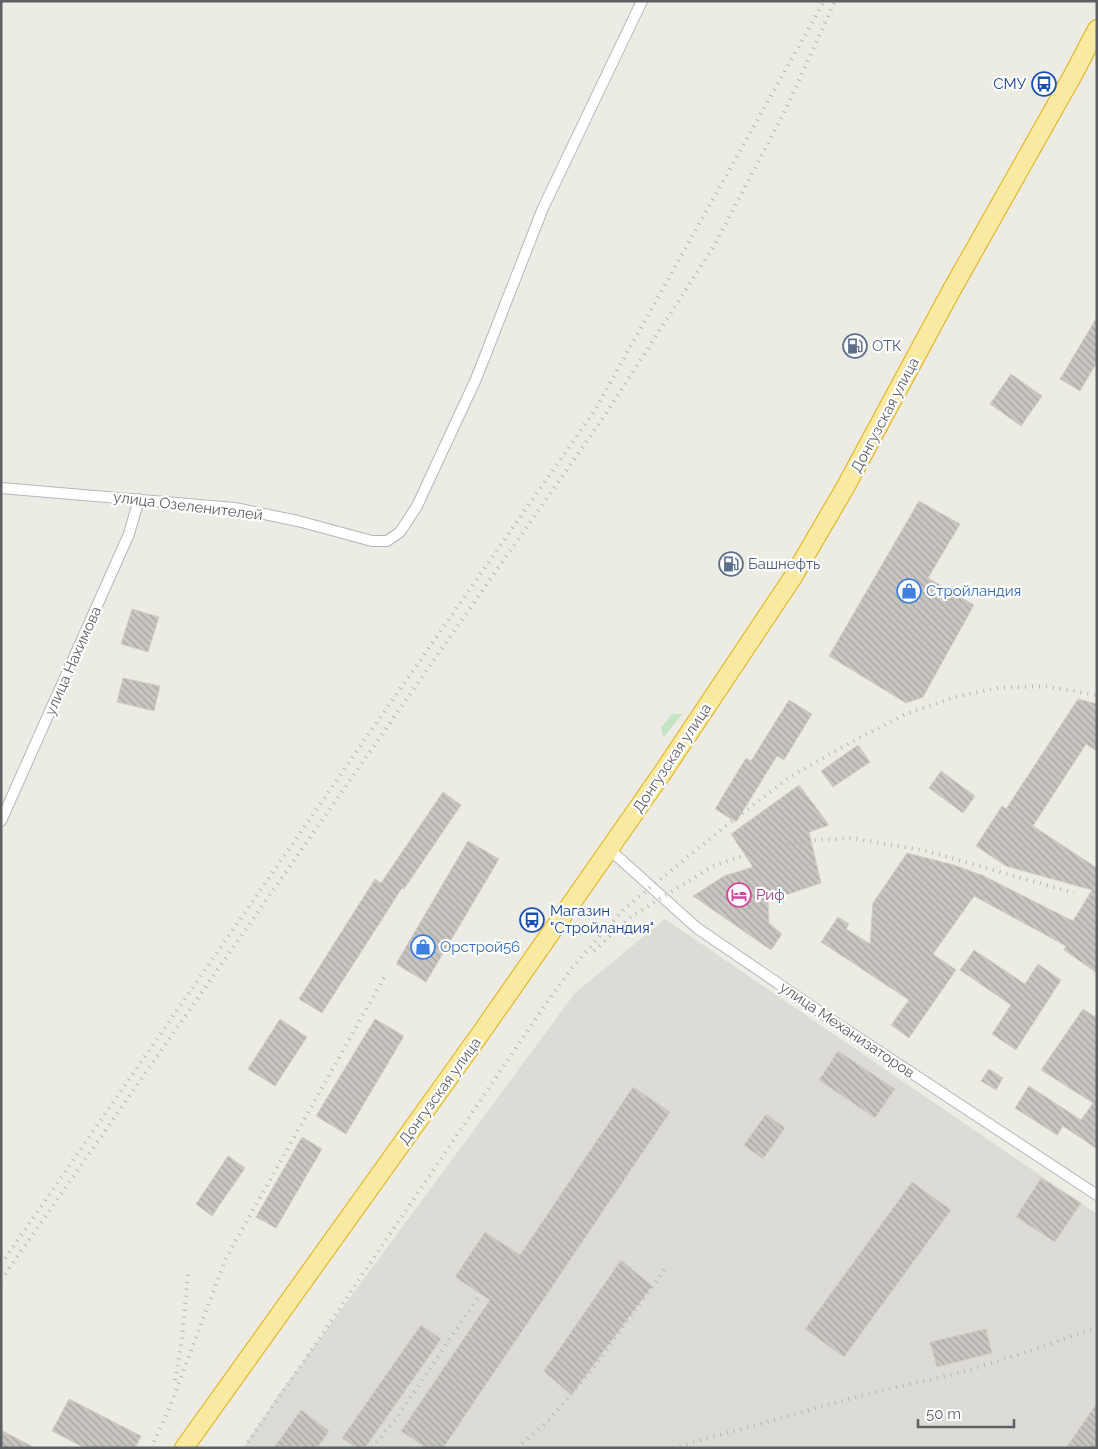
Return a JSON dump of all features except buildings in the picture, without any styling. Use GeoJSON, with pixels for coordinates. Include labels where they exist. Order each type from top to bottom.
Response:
{"type":"FeatureCollection","features":[{"type":"Feature","properties":{"kind":"highway","name":"Донгузская улица"},"geometry":{"type":"LineString","coordinates":[[184,1448],[610,849],[793,577],[846,486],[1097,29]]}},
{"type":"Feature","properties":{"kind":"street","name":"улица Озеленителей"},"geometry":{"type":"LineString","coordinates":[[1,488],[235,508],[298,521],[372,541],[387,541],[400,532],[417,506],[476,379],[544,208],[642,1]]}},
{"type":"Feature","properties":{"kind":"street","name":"улица Нахимова"},"geometry":{"type":"LineString","coordinates":[[1,821],[129,534],[139,499]]}},
{"type":"Feature","properties":{"kind":"street","name":"улица Механизаторов"},"geometry":{"type":"LineString","coordinates":[[610,849],[697,928],[839,1025],[1097,1195]]}},
{"type":"Feature","properties":{"kind":"shaded area"},"geometry":{"type":"Polygon","coordinates":[[[665,919],[1097,1214],[1097,1448],[243,1448],[279,1394],[575,993],[665,919]]]}},
{"type":"Feature","properties":{"kind":"green space"},"geometry":{"type":"Polygon","coordinates":[[[672,714],[682,714],[664,737],[661,728],[672,714]]]}},
{"type":"Feature","properties":{"kind":"railway"},"geometry":{"type":"LineString","coordinates":[[1,1264],[595,410],[824,1]]}},
{"type":"Feature","properties":{"kind":"railway"},"geometry":{"type":"LineString","coordinates":[[1,1280],[605,415],[714,246],[784,113],[835,1]]}},
{"type":"Feature","properties":{"kind":"railway"},"geometry":{"type":"LineString","coordinates":[[244,1448],[545,1005],[572,968],[624,909],[722,829],[791,776],[904,715],[954,697],[998,688],[1043,686],[1097,695]]}},
{"type":"Feature","properties":{"kind":"railway"},"geometry":{"type":"LineString","coordinates":[[594,951],[632,916],[713,866],[748,854],[803,841],[852,838],[927,851],[1074,893]]}},
{"type":"Feature","properties":{"kind":"railway"},"geometry":{"type":"LineString","coordinates":[[151,1448],[169,1409],[226,1258],[385,976]]}},
{"type":"Feature","properties":{"kind":"railway"},"geometry":{"type":"LineString","coordinates":[[372,1448],[395,1420],[506,1256]]}},
{"type":"Feature","properties":{"kind":"railway"},"geometry":{"type":"LineString","coordinates":[[517,1448],[545,1424],[592,1370],[664,1270]]}},
{"type":"Feature","properties":{"kind":"railway"},"geometry":{"type":"LineString","coordinates":[[175,1380],[182,1339],[188,1273]]}},
{"type":"Feature","properties":{"kind":"railway"},"geometry":{"type":"LineString","coordinates":[[673,1448],[871,1393],[959,1373],[1092,1329]]}},
{"type":"Feature","properties":{"kind":"place","name":"СМУ"},"geometry":{"type":"Point","coordinates":[1044,84]}},
{"type":"Feature","properties":{"kind":"place","name":"ОТК"},"geometry":{"type":"Point","coordinates":[855,346]}},
{"type":"Feature","properties":{"kind":"place","name":"Башнефть"},"geometry":{"type":"Point","coordinates":[731,564]}},
{"type":"Feature","properties":{"kind":"place","name":"Стройландия"},"geometry":{"type":"Point","coordinates":[909,591]}},
{"type":"Feature","properties":{"kind":"place","name":"Риф"},"geometry":{"type":"Point","coordinates":[739,895]}},
{"type":"Feature","properties":{"kind":"place","name":"Магазин \"Стройландия\""},"geometry":{"type":"Point","coordinates":[532,920]}},
{"type":"Feature","properties":{"kind":"place","name":"Орстрой56"},"geometry":{"type":"Point","coordinates":[423,947]}}]}
